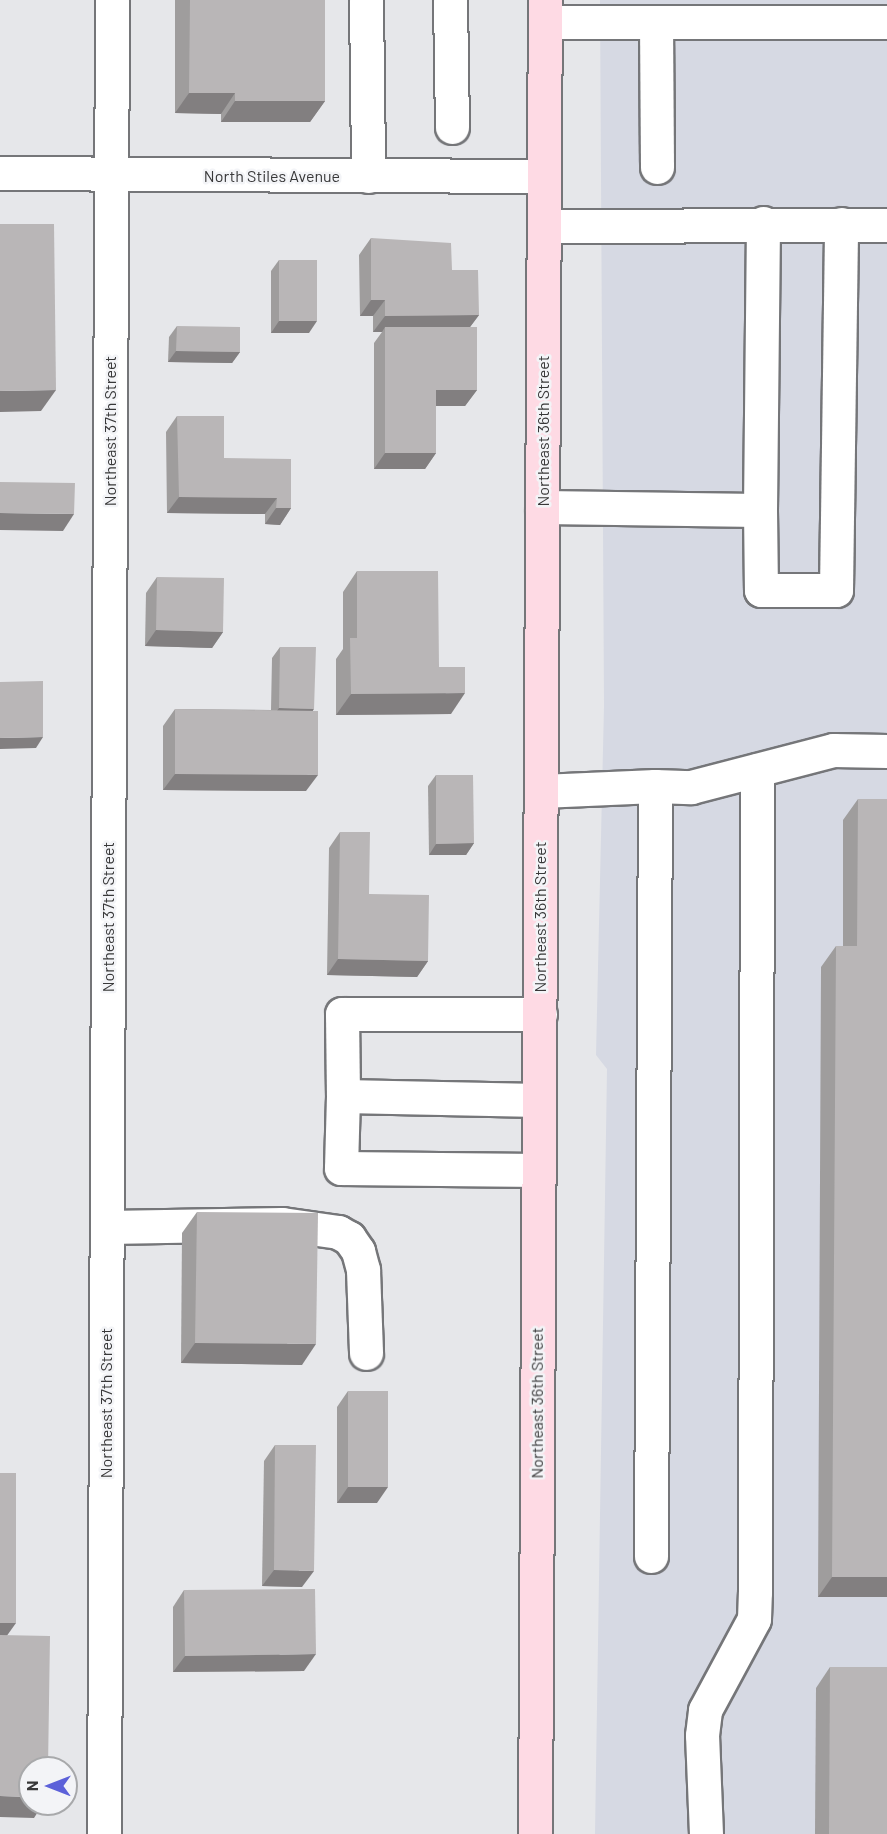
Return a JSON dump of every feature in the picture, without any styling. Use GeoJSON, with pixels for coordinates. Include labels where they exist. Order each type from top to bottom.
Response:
{"type":"FeatureCollection","features":[{"type":"Feature","properties":{"kind":"main road","name":"Northeast 36th Street"},"geometry":{"type":"LineString","coordinates":[[535,1834],[545,11]]}},
{"type":"Feature","properties":{"kind":"street","name":"Northeast 37th Street"},"geometry":{"type":"LineString","coordinates":[[104,1834],[112,0]]}},
{"type":"Feature","properties":{"kind":"street"},"geometry":{"type":"LineString","coordinates":[[366,0],[368,176]]}},
{"type":"Feature","properties":{"kind":"street"},"geometry":{"type":"LineString","coordinates":[[450,0],[452,127]]}},
{"type":"Feature","properties":{"kind":"street"},"geometry":{"type":"LineString","coordinates":[[545,11],[656,22],[887,22]]}},
{"type":"Feature","properties":{"kind":"street"},"geometry":{"type":"LineString","coordinates":[[656,22],[657,167]]}},
{"type":"Feature","properties":{"kind":"street","name":"North Stiles Avenue"},"geometry":{"type":"LineString","coordinates":[[0,173],[111,176],[544,176]]}},
{"type":"Feature","properties":{"kind":"street"},"geometry":{"type":"LineString","coordinates":[[544,226],[763,223],[887,225]]}},
{"type":"Feature","properties":{"kind":"street"},"geometry":{"type":"LineString","coordinates":[[763,223],[761,590],[836,590],[841,224]]}},
{"type":"Feature","properties":{"kind":"street"},"geometry":{"type":"LineString","coordinates":[[542,507],[760,510]]}},
{"type":"Feature","properties":{"kind":"street"},"geometry":{"type":"LineString","coordinates":[[541,791],[656,786],[691,787],[833,750],[887,751]]}},
{"type":"Feature","properties":{"kind":"street"},"geometry":{"type":"LineString","coordinates":[[706,1834],[702,1735],[705,1710],[754,1619],[756,770]]}},
{"type":"Feature","properties":{"kind":"street"},"geometry":{"type":"LineString","coordinates":[[651,1556],[656,786]]}},
{"type":"Feature","properties":{"kind":"street"},"geometry":{"type":"LineString","coordinates":[[539,1170],[341,1168],[342,1014],[540,1014]]}},
{"type":"Feature","properties":{"kind":"street"},"geometry":{"type":"LineString","coordinates":[[343,1096],[539,1100]]}},
{"type":"Feature","properties":{"kind":"street"},"geometry":{"type":"LineString","coordinates":[[107,1227],[282,1224],[338,1232],[349,1238],[358,1251],[363,1270],[366,1353]]}},
{"type":"Feature","properties":{"kind":"shaded area"},"geometry":{"type":"Polygon","coordinates":[[[600,0],[887,0],[887,1834],[595,1834],[607,1069],[596,1055],[604,706],[600,0]]]}},
{"type":"Feature","properties":{"kind":"building"},"geometry":{"type":"Polygon","coordinates":[[[190,0],[325,0],[325,101],[235,101],[235,93],[189,93],[190,0]]]}},
{"type":"Feature","properties":{"kind":"building"},"geometry":{"type":"Polygon","coordinates":[[[0,224],[54,224],[56,390],[0,391],[0,224]]]}},
{"type":"Feature","properties":{"kind":"building"},"geometry":{"type":"Polygon","coordinates":[[[371,238],[451,243],[452,270],[478,270],[479,315],[385,316],[385,300],[371,300],[371,238]]]}},
{"type":"Feature","properties":{"kind":"building"},"geometry":{"type":"Polygon","coordinates":[[[279,260],[317,260],[317,321],[279,321],[279,260]]]}},
{"type":"Feature","properties":{"kind":"building"},"geometry":{"type":"Polygon","coordinates":[[[177,326],[240,327],[240,352],[176,351],[177,326]]]}},
{"type":"Feature","properties":{"kind":"building"},"geometry":{"type":"Polygon","coordinates":[[[385,327],[477,327],[477,390],[436,390],[436,453],[385,453],[385,327]]]}},
{"type":"Feature","properties":{"kind":"building"},"geometry":{"type":"Polygon","coordinates":[[[177,416],[224,416],[224,458],[291,459],[291,508],[276,508],[277,498],[179,497],[177,416]]]}},
{"type":"Feature","properties":{"kind":"building"},"geometry":{"type":"Polygon","coordinates":[[[0,482],[75,483],[74,514],[0,513],[0,482]]]}},
{"type":"Feature","properties":{"kind":"building"},"geometry":{"type":"Polygon","coordinates":[[[357,571],[438,571],[439,667],[465,667],[465,693],[351,694],[350,638],[357,638],[357,571]]]}},
{"type":"Feature","properties":{"kind":"building"},"geometry":{"type":"Polygon","coordinates":[[[157,577],[224,578],[223,632],[156,630],[157,577]]]}},
{"type":"Feature","properties":{"kind":"building"},"geometry":{"type":"Polygon","coordinates":[[[280,647],[316,647],[314,709],[279,708],[280,647]]]}},
{"type":"Feature","properties":{"kind":"building"},"geometry":{"type":"Polygon","coordinates":[[[43,681],[43,737],[0,738],[0,682],[43,681]]]}},
{"type":"Feature","properties":{"kind":"building"},"geometry":{"type":"Polygon","coordinates":[[[175,709],[318,711],[318,775],[175,774],[175,709]]]}},
{"type":"Feature","properties":{"kind":"building"},"geometry":{"type":"Polygon","coordinates":[[[436,775],[473,775],[474,843],[436,844],[436,775]]]}},
{"type":"Feature","properties":{"kind":"building"},"geometry":{"type":"Polygon","coordinates":[[[858,799],[887,799],[887,1577],[832,1577],[836,946],[857,946],[858,799]]]}},
{"type":"Feature","properties":{"kind":"building"},"geometry":{"type":"Polygon","coordinates":[[[340,832],[370,832],[369,894],[429,895],[428,961],[338,959],[340,832]]]}},
{"type":"Feature","properties":{"kind":"building"},"geometry":{"type":"Polygon","coordinates":[[[197,1212],[318,1213],[316,1344],[195,1343],[197,1212]]]}},
{"type":"Feature","properties":{"kind":"building"},"geometry":{"type":"Polygon","coordinates":[[[348,1391],[388,1391],[388,1487],[348,1487],[348,1391]]]}},
{"type":"Feature","properties":{"kind":"building"},"geometry":{"type":"Polygon","coordinates":[[[275,1445],[316,1445],[314,1571],[274,1570],[275,1445]]]}},
{"type":"Feature","properties":{"kind":"building"},"geometry":{"type":"Polygon","coordinates":[[[0,1473],[16,1473],[16,1623],[0,1623],[0,1473]]]}},
{"type":"Feature","properties":{"kind":"building"},"geometry":{"type":"Polygon","coordinates":[[[315,1589],[316,1654],[185,1656],[184,1590],[315,1589]]]}},
{"type":"Feature","properties":{"kind":"building"},"geometry":{"type":"Polygon","coordinates":[[[0,1635],[50,1636],[48,1756],[18,1756],[18,1797],[0,1796],[0,1635]]]}},
{"type":"Feature","properties":{"kind":"building"},"geometry":{"type":"Polygon","coordinates":[[[830,1667],[887,1667],[887,1834],[829,1834],[830,1667]]]}}]}
